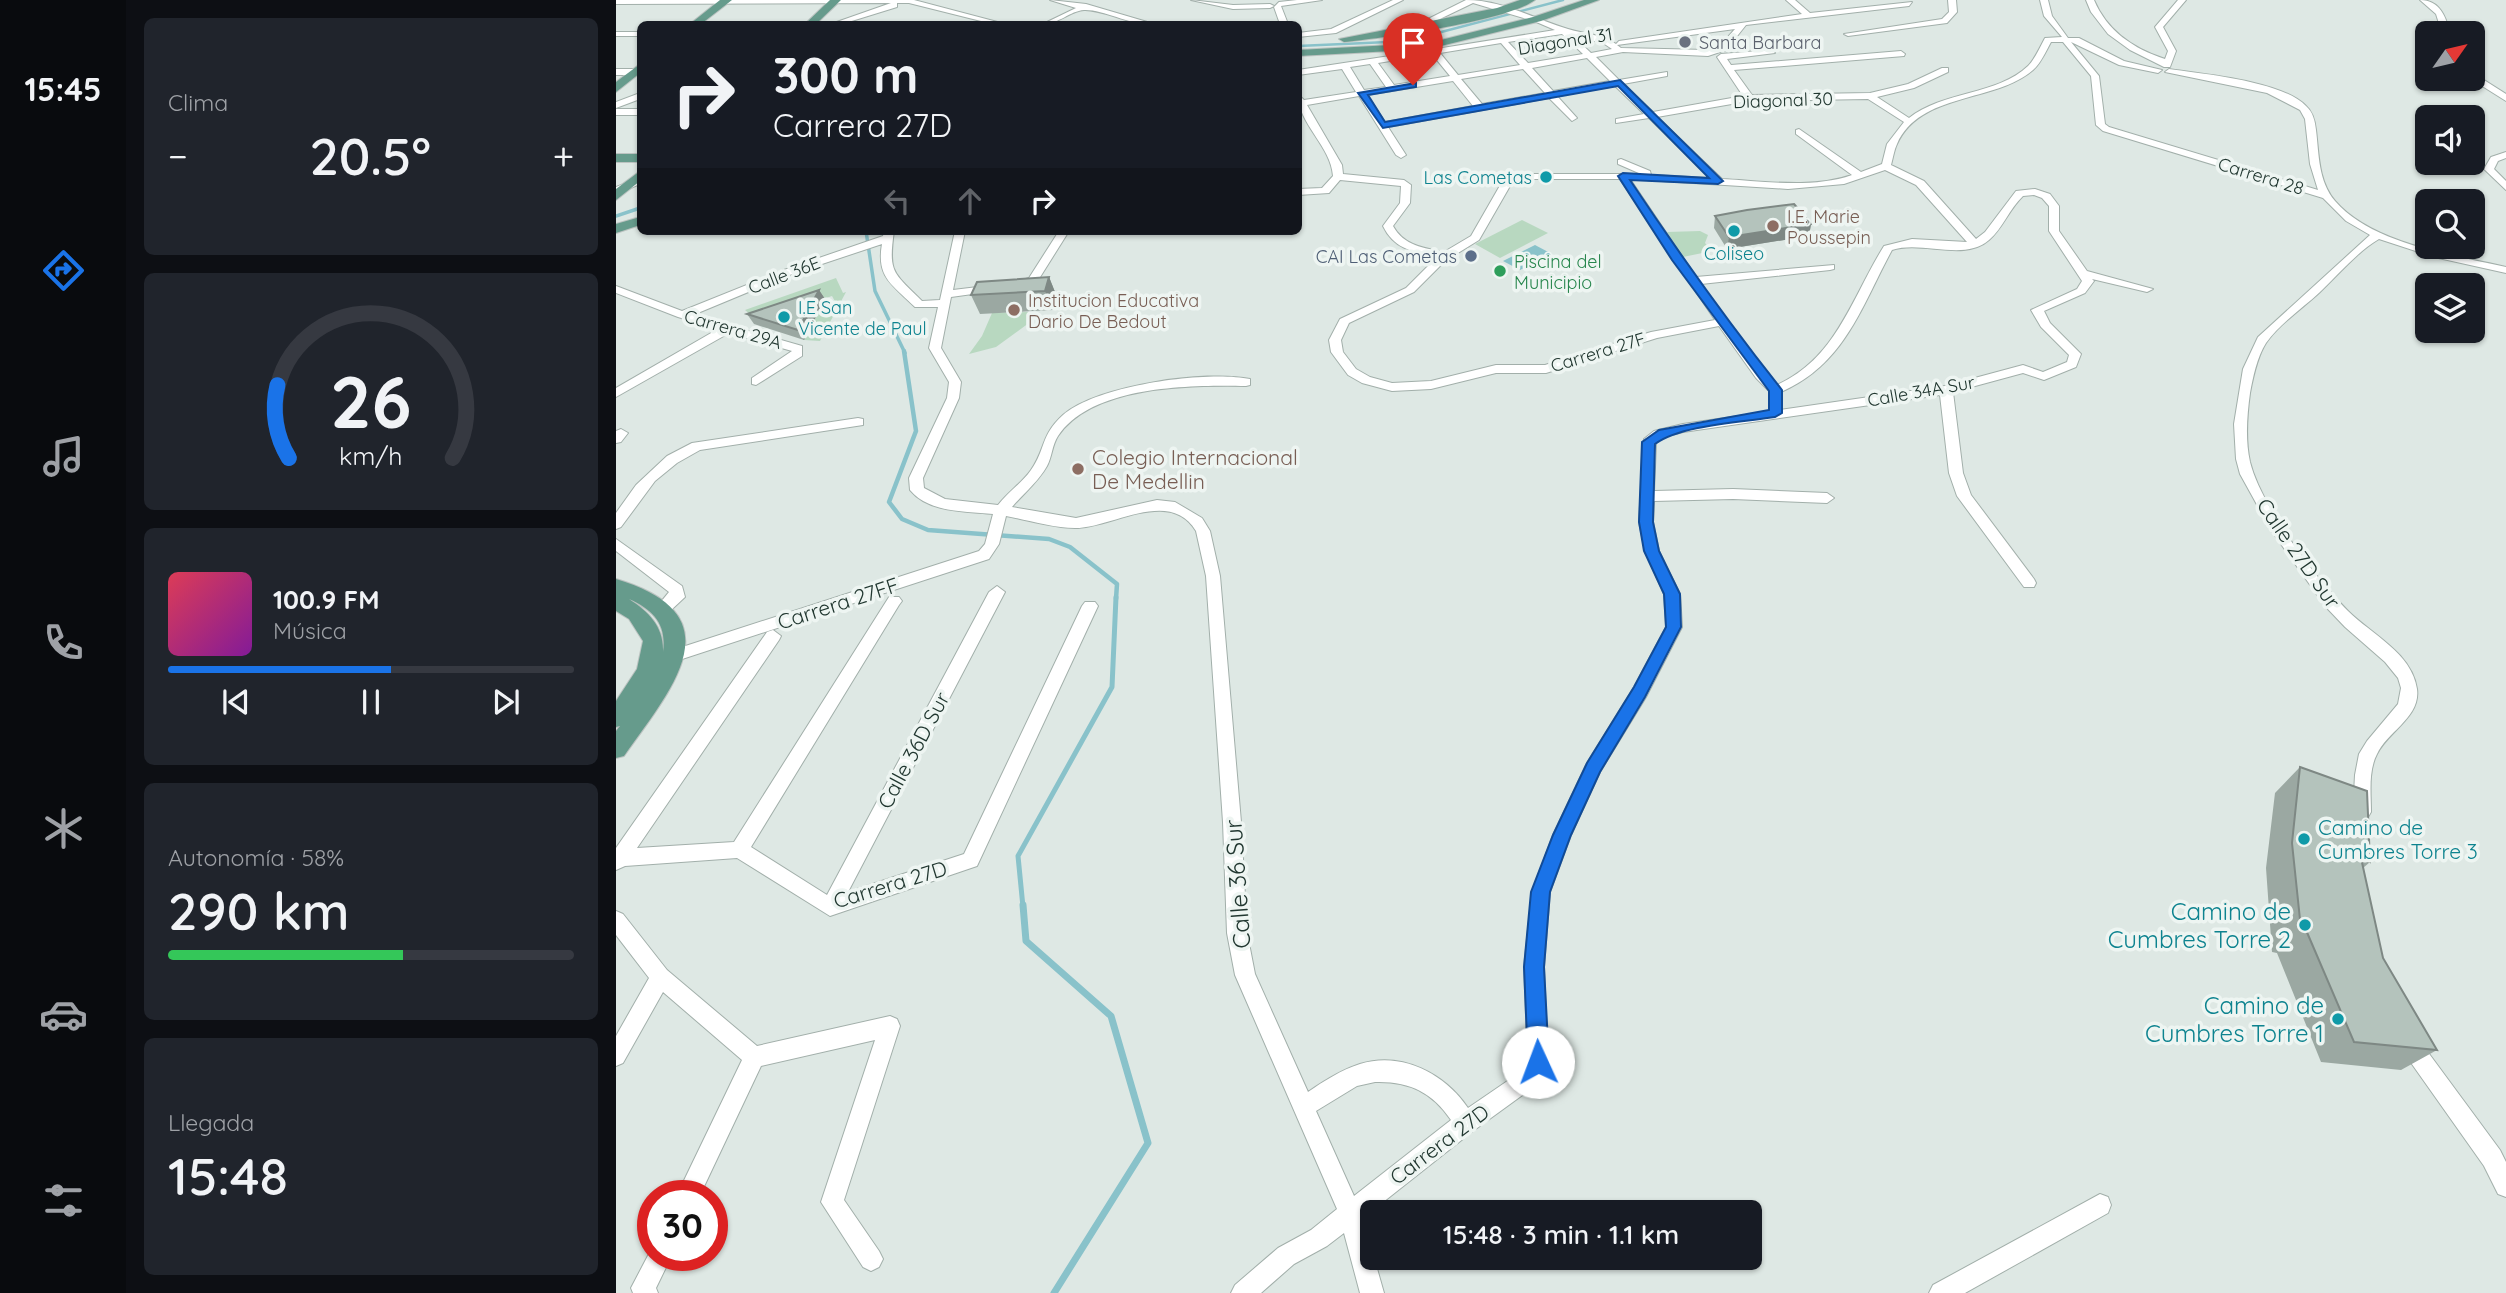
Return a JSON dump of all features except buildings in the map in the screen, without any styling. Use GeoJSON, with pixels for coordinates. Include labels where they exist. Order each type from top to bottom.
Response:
{"type":"FeatureCollection","features":[{"type":"Feature","properties":{"kind":"main road"},"geometry":{"type":"LineString","coordinates":[[813,21],[835,0]]}},
{"type":"Feature","properties":{"kind":"main road"},"geometry":{"type":"LineString","coordinates":[[1302,37],[1366,37],[1509,11],[1530,0]]}},
{"type":"Feature","properties":{"kind":"main road"},"geometry":{"type":"LineString","coordinates":[[1302,53],[1431,48],[1594,0]]}},
{"type":"Feature","properties":{"kind":"main road"},"geometry":{"type":"LineString","coordinates":[[700,21],[731,1]]}},
{"type":"Feature","properties":{"kind":"main road"},"geometry":{"type":"LineString","coordinates":[[709,21],[731,1]]}},
{"type":"Feature","properties":{"kind":"main road"},"geometry":{"type":"LineString","coordinates":[[616,88],[636,72]]}},
{"type":"Feature","properties":{"kind":"main road"},"geometry":{"type":"LineString","coordinates":[[616,158],[637,158]]}},
{"type":"Feature","properties":{"kind":"main road"},"geometry":{"type":"LineString","coordinates":[[616,229],[637,222]]}},
{"type":"Feature","properties":{"kind":"main road"},"geometry":{"type":"LineString","coordinates":[[616,586],[664,608],[672,619],[676,635],[676,655],[667,675],[616,749]]}},
{"type":"Feature","properties":{"kind":"main road"},"geometry":{"type":"LineString","coordinates":[[616,601],[640,617],[650,628],[655,640],[654,657],[646,676],[616,718]]}},
{"type":"Feature","properties":{"kind":"street"},"geometry":{"type":"LineString","coordinates":[[844,21],[909,0]]}},
{"type":"Feature","properties":{"kind":"street"},"geometry":{"type":"LineString","coordinates":[[618,2],[909,0],[990,21]]}},
{"type":"Feature","properties":{"kind":"street"},"geometry":{"type":"LineString","coordinates":[[1054,0],[1138,21]]}},
{"type":"Feature","properties":{"kind":"street"},"geometry":{"type":"LineString","coordinates":[[1054,21],[1084,8],[1094,0]]}},
{"type":"Feature","properties":{"kind":"street"},"geometry":{"type":"LineString","coordinates":[[1195,0],[1233,7],[1318,0]]}},
{"type":"Feature","properties":{"kind":"street"},"geometry":{"type":"LineString","coordinates":[[1302,36],[1334,31],[1399,0]]}},
{"type":"Feature","properties":{"kind":"street"},"geometry":{"type":"LineString","coordinates":[[1414,28],[1471,0],[1532,18],[1564,31],[1718,181]]}},
{"type":"Feature","properties":{"kind":"street"},"geometry":{"type":"LineString","coordinates":[[1790,0],[1808,15]]}},
{"type":"Feature","properties":{"kind":"street"},"geometry":{"type":"LineString","coordinates":[[1845,0],[1857,9]]}},
{"type":"Feature","properties":{"kind":"street"},"geometry":{"type":"LineString","coordinates":[[1848,34],[1944,21],[1953,12],[1952,0]]}},
{"type":"Feature","properties":{"kind":"street"},"geometry":{"type":"LineString","coordinates":[[2044,0],[2043,8],[2065,37],[2140,67],[2165,67]]}},
{"type":"Feature","properties":{"kind":"street"},"geometry":{"type":"LineString","coordinates":[[2090,0],[2114,34],[2165,67],[2186,74],[2275,92],[2304,106],[2310,117],[2315,170],[2326,196]]}},
{"type":"Feature","properties":{"kind":"street"},"geometry":{"type":"LineString","coordinates":[[2165,67],[2172,51],[2159,27],[2182,0]]}},
{"type":"Feature","properties":{"kind":"street"},"geometry":{"type":"LineString","coordinates":[[2424,0],[2440,13],[2442,21]]}},
{"type":"Feature","properties":{"kind":"street"},"geometry":{"type":"LineString","coordinates":[[1276,3],[1283,21]]}},
{"type":"Feature","properties":{"kind":"street"},"geometry":{"type":"LineString","coordinates":[[1302,72],[1431,48],[1564,31],[1577,32],[1617,47],[1740,26],[1749,22],[1912,4]]}},
{"type":"Feature","properties":{"kind":"street"},"geometry":{"type":"LineString","coordinates":[[1824,13],[1832,20]]}},
{"type":"Feature","properties":{"kind":"street"},"geometry":{"type":"LineString","coordinates":[[1922,16],[1933,24]]}},
{"type":"Feature","properties":{"kind":"street"},"geometry":{"type":"LineString","coordinates":[[1740,26],[1719,54],[1749,98]]}},
{"type":"Feature","properties":{"kind":"street"},"geometry":{"type":"LineString","coordinates":[[1840,27],[1875,57]]}},
{"type":"Feature","properties":{"kind":"street"},"geometry":{"type":"LineString","coordinates":[[616,34],[637,34]]}},
{"type":"Feature","properties":{"kind":"street"},"geometry":{"type":"LineString","coordinates":[[1885,166],[1894,140],[1908,121],[1930,107],[2010,81],[2026,72],[2035,62],[2045,42],[2065,37]]}},
{"type":"Feature","properties":{"kind":"street","name":"Carrera 28"},"geometry":{"type":"LineString","coordinates":[[2065,37],[2095,76],[2101,125],[2106,129],[2326,196],[2345,215],[2378,235],[2506,270]]}},
{"type":"Feature","properties":{"kind":"street"},"geometry":{"type":"LineString","coordinates":[[1502,40],[1572,118]]}},
{"type":"Feature","properties":{"kind":"street","name":"Diagonal 31"},"geometry":{"type":"LineString","coordinates":[[1302,101],[1591,56],[1617,47],[1669,54],[1771,53]]}},
{"type":"Feature","properties":{"kind":"street"},"geometry":{"type":"LineString","coordinates":[[1431,48],[1479,107]]}},
{"type":"Feature","properties":{"kind":"street"},"geometry":{"type":"LineString","coordinates":[[1728,68],[1901,54]]}},
{"type":"Feature","properties":{"kind":"street"},"geometry":{"type":"LineString","coordinates":[[1372,61],[1391,88]]}},
{"type":"Feature","properties":{"kind":"street"},"geometry":{"type":"LineString","coordinates":[[1344,65],[1401,155]]}},
{"type":"Feature","properties":{"kind":"street","name":"Diagonal 30"},"geometry":{"type":"LineString","coordinates":[[1619,121],[1749,98],[1870,96],[1912,86],[1945,70]]}},
{"type":"Feature","properties":{"kind":"street"},"geometry":{"type":"LineString","coordinates":[[616,72],[636,72]]}},
{"type":"Feature","properties":{"kind":"street"},"geometry":{"type":"LineString","coordinates":[[1383,125],[1664,74]]}},
{"type":"Feature","properties":{"kind":"street"},"geometry":{"type":"LineString","coordinates":[[2485,84],[2506,98]]}},
{"type":"Feature","properties":{"kind":"street"},"geometry":{"type":"LineString","coordinates":[[1870,96],[1908,121]]}},
{"type":"Feature","properties":{"kind":"street"},"geometry":{"type":"LineString","coordinates":[[616,105],[637,97]]}},
{"type":"Feature","properties":{"kind":"street"},"geometry":{"type":"LineString","coordinates":[[1302,104],[1337,165],[1338,177],[1325,191],[1302,192]]}},
{"type":"Feature","properties":{"kind":"street"},"geometry":{"type":"LineString","coordinates":[[616,112],[637,112]]}},
{"type":"Feature","properties":{"kind":"street"},"geometry":{"type":"LineString","coordinates":[[1799,132],[1860,176]]}},
{"type":"Feature","properties":{"kind":"street"},"geometry":{"type":"LineString","coordinates":[[2506,177],[2505,160],[2494,159],[2489,169],[2506,187]]}},
{"type":"Feature","properties":{"kind":"street"},"geometry":{"type":"LineString","coordinates":[[1621,162],[1656,178]]}},
{"type":"Feature","properties":{"kind":"street"},"geometry":{"type":"LineString","coordinates":[[1338,177],[1404,183],[1407,187],[1405,203],[1388,226],[1394,239],[1413,249],[1447,256],[1475,238],[1512,179],[1540,173],[1815,185],[1860,176],[1885,166],[1920,183],[1975,244]]}},
{"type":"Feature","properties":{"kind":"street"},"geometry":{"type":"LineString","coordinates":[[1623,176],[1722,322],[1775,390],[1775,413]]}},
{"type":"Feature","properties":{"kind":"street"},"geometry":{"type":"LineString","coordinates":[[1775,390],[1805,377],[1831,353],[1888,248],[1908,240],[1975,244],[1988,235],[2020,193],[2035,192],[2046,196],[2054,206],[2054,231],[2087,274],[2147,289]]}},
{"type":"Feature","properties":{"kind":"street","name":"Calle 36E"},"geometry":{"type":"LineString","coordinates":[[682,315],[868,245],[886,235]]}},
{"type":"Feature","properties":{"kind":"street"},"geometry":{"type":"LineString","coordinates":[[888,235],[885,258],[888,273],[919,305],[1031,282],[1061,235]]}},
{"type":"Feature","properties":{"kind":"street"},"geometry":{"type":"LineString","coordinates":[[959,235],[934,348],[955,382],[953,398],[916,478],[917,490],[927,498],[943,504],[1000,513],[1041,467],[1054,432],[1082,409],[1106,398],[1164,384],[1246,382]]}},
{"type":"Feature","properties":{"kind":"street","name":"Calle 27D Sur"},"geometry":{"type":"LineString","coordinates":[[2362,823],[2364,772],[2368,753],[2405,709],[2410,690],[2403,673],[2391,659],[2343,615],[2321,590],[2252,486],[2241,448],[2246,374],[2251,357],[2262,340],[2368,241],[2378,235]]}},
{"type":"Feature","properties":{"kind":"street","name":"Carrera 27F"},"geometry":{"type":"LineString","coordinates":[[1447,256],[1419,284],[1353,315],[1338,329],[1337,352],[1343,363],[1366,380],[1391,387],[1431,385],[1496,369],[1546,369],[1655,335],[1722,322]]}},
{"type":"Feature","properties":{"kind":"street"},"geometry":{"type":"LineString","coordinates":[[1693,281],[1830,267]]}},
{"type":"Feature","properties":{"kind":"street","name":"Calle 34A Sur"},"geometry":{"type":"LineString","coordinates":[[1775,413],[1946,390],[2023,369],[2044,376],[2073,364],[2075,354],[2045,325],[2037,310],[2081,291],[2087,286],[2087,274]]}},
{"type":"Feature","properties":{"kind":"street","name":"Carrera 29A"},"geometry":{"type":"LineString","coordinates":[[616,289],[682,315],[798,349],[799,353],[756,381]]}},
{"type":"Feature","properties":{"kind":"street"},"geometry":{"type":"LineString","coordinates":[[616,393],[730,328]]}},
{"type":"Feature","properties":{"kind":"street"},"geometry":{"type":"LineString","coordinates":[[1946,390],[1956,473],[1964,496],[2028,583]]}},
{"type":"Feature","properties":{"kind":"street","name":"Carrera 27D"},"geometry":{"type":"LineString","coordinates":[[1243,1293],[1286,1256],[1319,1238],[1465,1123],[1532,1076],[1538,1062],[1534,967],[1541,892],[1562,835],[1593,768],[1640,692],[1674,627],[1672,594],[1652,551],[1646,522],[1646,452],[1649,442],[1659,434],[1775,413]]}},
{"type":"Feature","properties":{"kind":"street"},"geometry":{"type":"LineString","coordinates":[[616,524],[661,466],[677,454],[697,446],[858,422]]}},
{"type":"Feature","properties":{"kind":"street"},"geometry":{"type":"LineString","coordinates":[[1647,496],[1734,494],[1828,498]]}},
{"type":"Feature","properties":{"kind":"street","name":"Calle 36 Sur"},"geometry":{"type":"LineString","coordinates":[[1000,513],[1076,523],[1157,505],[1175,507],[1197,521],[1203,531],[1213,576],[1232,822],[1237,933],[1245,975],[1350,1212],[1373,1293]]}},
{"type":"Feature","properties":{"kind":"street","name":"Carrera 27FF"},"geometry":{"type":"LineString","coordinates":[[676,655],[974,560],[991,549],[1000,513]]}},
{"type":"Feature","properties":{"kind":"street"},"geometry":{"type":"LineString","coordinates":[[616,544],[677,590],[677,597],[664,608]]}},
{"type":"Feature","properties":{"kind":"street","name":"Calle 36D Sur"},"geometry":{"type":"LineString","coordinates":[[830,907],[997,592]]}},
{"type":"Feature","properties":{"kind":"street"},"geometry":{"type":"LineString","coordinates":[[617,859],[739,850],[894,601]]}},
{"type":"Feature","properties":{"kind":"street","name":"Carrera 27D"},"geometry":{"type":"LineString","coordinates":[[739,850],[830,907],[970,860],[1090,606]]}},
{"type":"Feature","properties":{"kind":"street"},"geometry":{"type":"LineString","coordinates":[[617,859],[773,636]]}},
{"type":"Feature","properties":{"kind":"street"},"geometry":{"type":"LineString","coordinates":[[616,920],[660,977],[754,1057]]}},
{"type":"Feature","properties":{"kind":"street"},"geometry":{"type":"LineString","coordinates":[[616,1056],[660,977]]}},
{"type":"Feature","properties":{"kind":"street"},"geometry":{"type":"LineString","coordinates":[[2399,1025],[2431,1077],[2492,1158],[2506,1186]]}},
{"type":"Feature","properties":{"kind":"street"},"geometry":{"type":"LineString","coordinates":[[754,1057],[890,1026],[832,1202],[871,1259]]}},
{"type":"Feature","properties":{"kind":"street"},"geometry":{"type":"LineString","coordinates":[[695,1180],[754,1057]]}},
{"type":"Feature","properties":{"kind":"street"},"geometry":{"type":"LineString","coordinates":[[1305,1106],[1353,1077],[1372,1072],[1402,1072],[1424,1080],[1445,1094],[1465,1123]]}},
{"type":"Feature","properties":{"kind":"street"},"geometry":{"type":"LineString","coordinates":[[1941,1293],[2100,1205]]}},
{"type":"Feature","properties":{"kind":"street"},"geometry":{"type":"LineString","coordinates":[[646,1293],[643,1288],[652,1271]]}},
{"type":"Feature","properties":{"kind":"green space"},"geometry":{"type":"Polygon","coordinates":[[[1522,220],[1548,233],[1500,258],[1475,244],[1522,220]]]}},
{"type":"Feature","properties":{"kind":"green space"},"geometry":{"type":"Polygon","coordinates":[[[1700,231],[1708,235],[1705,243],[1712,251],[1683,257],[1667,232],[1700,231]]]}},
{"type":"Feature","properties":{"kind":"green space"},"geometry":{"type":"Polygon","coordinates":[[[836,278],[843,293],[846,292],[820,341],[804,340],[809,331],[787,320],[837,305],[832,296],[758,321],[745,310],[836,278]]]}},
{"type":"Feature","properties":{"kind":"green space"},"geometry":{"type":"Polygon","coordinates":[[[1030,312],[1033,320],[996,347],[969,354],[982,336],[992,313],[1030,312]]]}},
{"type":"Feature","properties":{"kind":"water"},"geometry":{"type":"Polygon","coordinates":[[[1535,245],[1552,254],[1520,270],[1503,261],[1535,245]]]}},
{"type":"Feature","properties":{"kind":"waterway"},"geometry":{"type":"LineString","coordinates":[[1302,46],[1388,42],[1426,36],[1563,0]]}},
{"type":"Feature","properties":{"kind":"waterway"},"geometry":{"type":"LineString","coordinates":[[616,216],[637,209]]}},
{"type":"Feature","properties":{"kind":"waterway"},"geometry":{"type":"LineString","coordinates":[[867,235],[875,291],[905,353]]}},
{"type":"Feature","properties":{"kind":"waterway"},"geometry":{"type":"LineString","coordinates":[[904,351],[916,431],[889,502],[902,519],[928,530],[1049,539],[1070,547],[1117,584],[1116,599]]}},
{"type":"Feature","properties":{"kind":"waterway"},"geometry":{"type":"LineString","coordinates":[[1023,907],[1018,856],[1112,687],[1116,597]]}},
{"type":"Feature","properties":{"kind":"waterway"},"geometry":{"type":"LineString","coordinates":[[1023,905],[1026,941],[1111,1016],[1148,1143],[1054,1293]]}},
{"type":"Feature","properties":{"kind":"place","name":"Santa Barbara"},"geometry":{"type":"Point","coordinates":[1685,42]}},
{"type":"Feature","properties":{"kind":"place","name":"Las Cometas"},"geometry":{"type":"Point","coordinates":[1546,177]}},
{"type":"Feature","properties":{"kind":"place","name":"I.E. Marie Poussepin"},"geometry":{"type":"Point","coordinates":[1773,226]}},
{"type":"Feature","properties":{"kind":"place","name":"Coliseo"},"geometry":{"type":"Point","coordinates":[1734,231]}},
{"type":"Feature","properties":{"kind":"place","name":"CAI Las Cometas"},"geometry":{"type":"Point","coordinates":[1471,256]}},
{"type":"Feature","properties":{"kind":"place","name":"Piscina del Municipio"},"geometry":{"type":"Point","coordinates":[1500,271]}},
{"type":"Feature","properties":{"kind":"place","name":"Institucion Educativa Dario De Bedout"},"geometry":{"type":"Point","coordinates":[1014,310]}},
{"type":"Feature","properties":{"kind":"place","name":"I.E San Vicente de Paul"},"geometry":{"type":"Point","coordinates":[784,317]}},
{"type":"Feature","properties":{"kind":"place","name":"Colegio Internacional De Medellin"},"geometry":{"type":"Point","coordinates":[1078,469]}},
{"type":"Feature","properties":{"kind":"place","name":"Camino de Cumbres Torre 3"},"geometry":{"type":"Point","coordinates":[2304,839]}},
{"type":"Feature","properties":{"kind":"place","name":"Camino de Cumbres Torre 2"},"geometry":{"type":"Point","coordinates":[2305,925]}},
{"type":"Feature","properties":{"kind":"place","name":"Camino de Cumbres Torre 1"},"geometry":{"type":"Point","coordinates":[2338,1019]}},
{"type":"Feature","properties":{"kind":"route"},"geometry":{"type":"LineString","coordinates":[[1413,85],[1363,93],[1383,125],[1620,83],[1718,181],[1623,176],[1676,258],[1760,375],[1775,390],[1775,413],[1683,428],[1659,434],[1649,442],[1646,452],[1646,522],[1652,551],[1672,594],[1674,627],[1640,692],[1593,768],[1562,835],[1541,892],[1535,933],[1534,967],[1538,1062]]}}]}
